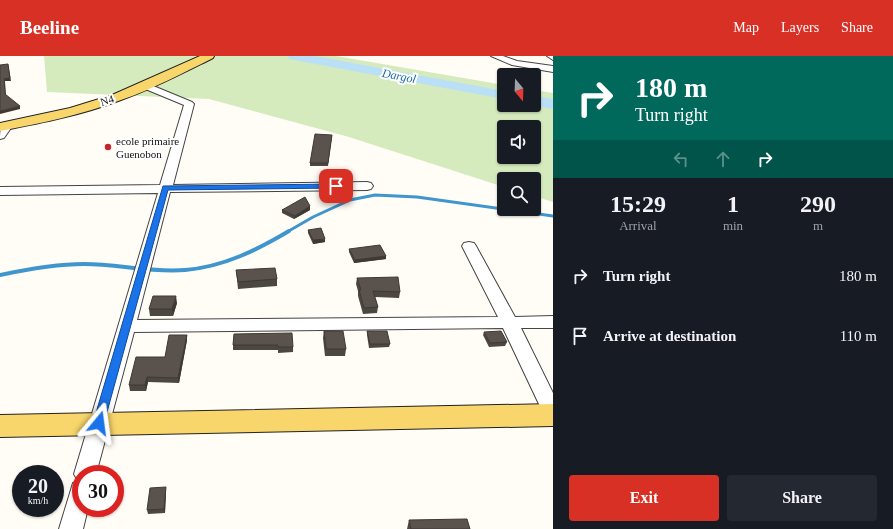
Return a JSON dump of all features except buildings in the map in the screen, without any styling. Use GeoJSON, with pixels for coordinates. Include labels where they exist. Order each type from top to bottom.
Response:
{"type":"FeatureCollection","features":[{"type":"Feature","properties":{"kind":"main road","name":"N4"},"geometry":{"type":"LineString","coordinates":[[4,126],[89,106],[146,86],[209,56]]}},
{"type":"Feature","properties":{"kind":"main road"},"geometry":{"type":"LineString","coordinates":[[0,426],[553,414]]}},
{"type":"Feature","properties":{"kind":"street"},"geometry":{"type":"LineString","coordinates":[[495,56],[515,63],[553,69]]}},
{"type":"Feature","properties":{"kind":"street"},"geometry":{"type":"LineString","coordinates":[[87,465],[189,104],[146,86]]}},
{"type":"Feature","properties":{"kind":"street"},"geometry":{"type":"LineString","coordinates":[[0,136],[4,126]]}},
{"type":"Feature","properties":{"kind":"street"},"geometry":{"type":"LineString","coordinates":[[0,190],[367,186]]}},
{"type":"Feature","properties":{"kind":"street"},"geometry":{"type":"LineString","coordinates":[[469,246],[509,322],[553,414]]}},
{"type":"Feature","properties":{"kind":"street"},"geometry":{"type":"LineString","coordinates":[[126,326],[553,322]]}},
{"type":"Feature","properties":{"kind":"street"},"geometry":{"type":"LineString","coordinates":[[71,529],[74,517]]}},
{"type":"Feature","properties":{"kind":"green space"},"geometry":{"type":"Polygon","coordinates":[[[44,56],[336,56],[497,84],[497,112],[541,112],[541,91],[553,93],[553,202],[541,198],[541,172],[497,172],[497,185],[349,137],[209,99],[47,92],[44,56]]]}},
{"type":"Feature","properties":{"kind":"waterway","name":"Dargol"},"geometry":{"type":"LineString","coordinates":[[294,56],[497,94]]}},
{"type":"Feature","properties":{"kind":"waterway","name":"Dargol"},"geometry":{"type":"LineString","coordinates":[[541,102],[553,104]]}},
{"type":"Feature","properties":{"kind":"waterway"},"geometry":{"type":"LineString","coordinates":[[287,232],[313,217],[350,200],[375,195],[417,197],[553,216]]}},
{"type":"Feature","properties":{"kind":"waterway"},"geometry":{"type":"LineString","coordinates":[[0,275],[42,267],[74,264],[97,264],[172,271],[199,268],[226,261],[252,251],[289,231]]}},
{"type":"Feature","properties":{"kind":"place","name":"ecole primaire Guenobon"},"geometry":{"type":"Point","coordinates":[108,147]}},
{"type":"Feature","properties":{"kind":"route"},"geometry":{"type":"LineString","coordinates":[[99,423],[165,188],[336,186]]}}]}
